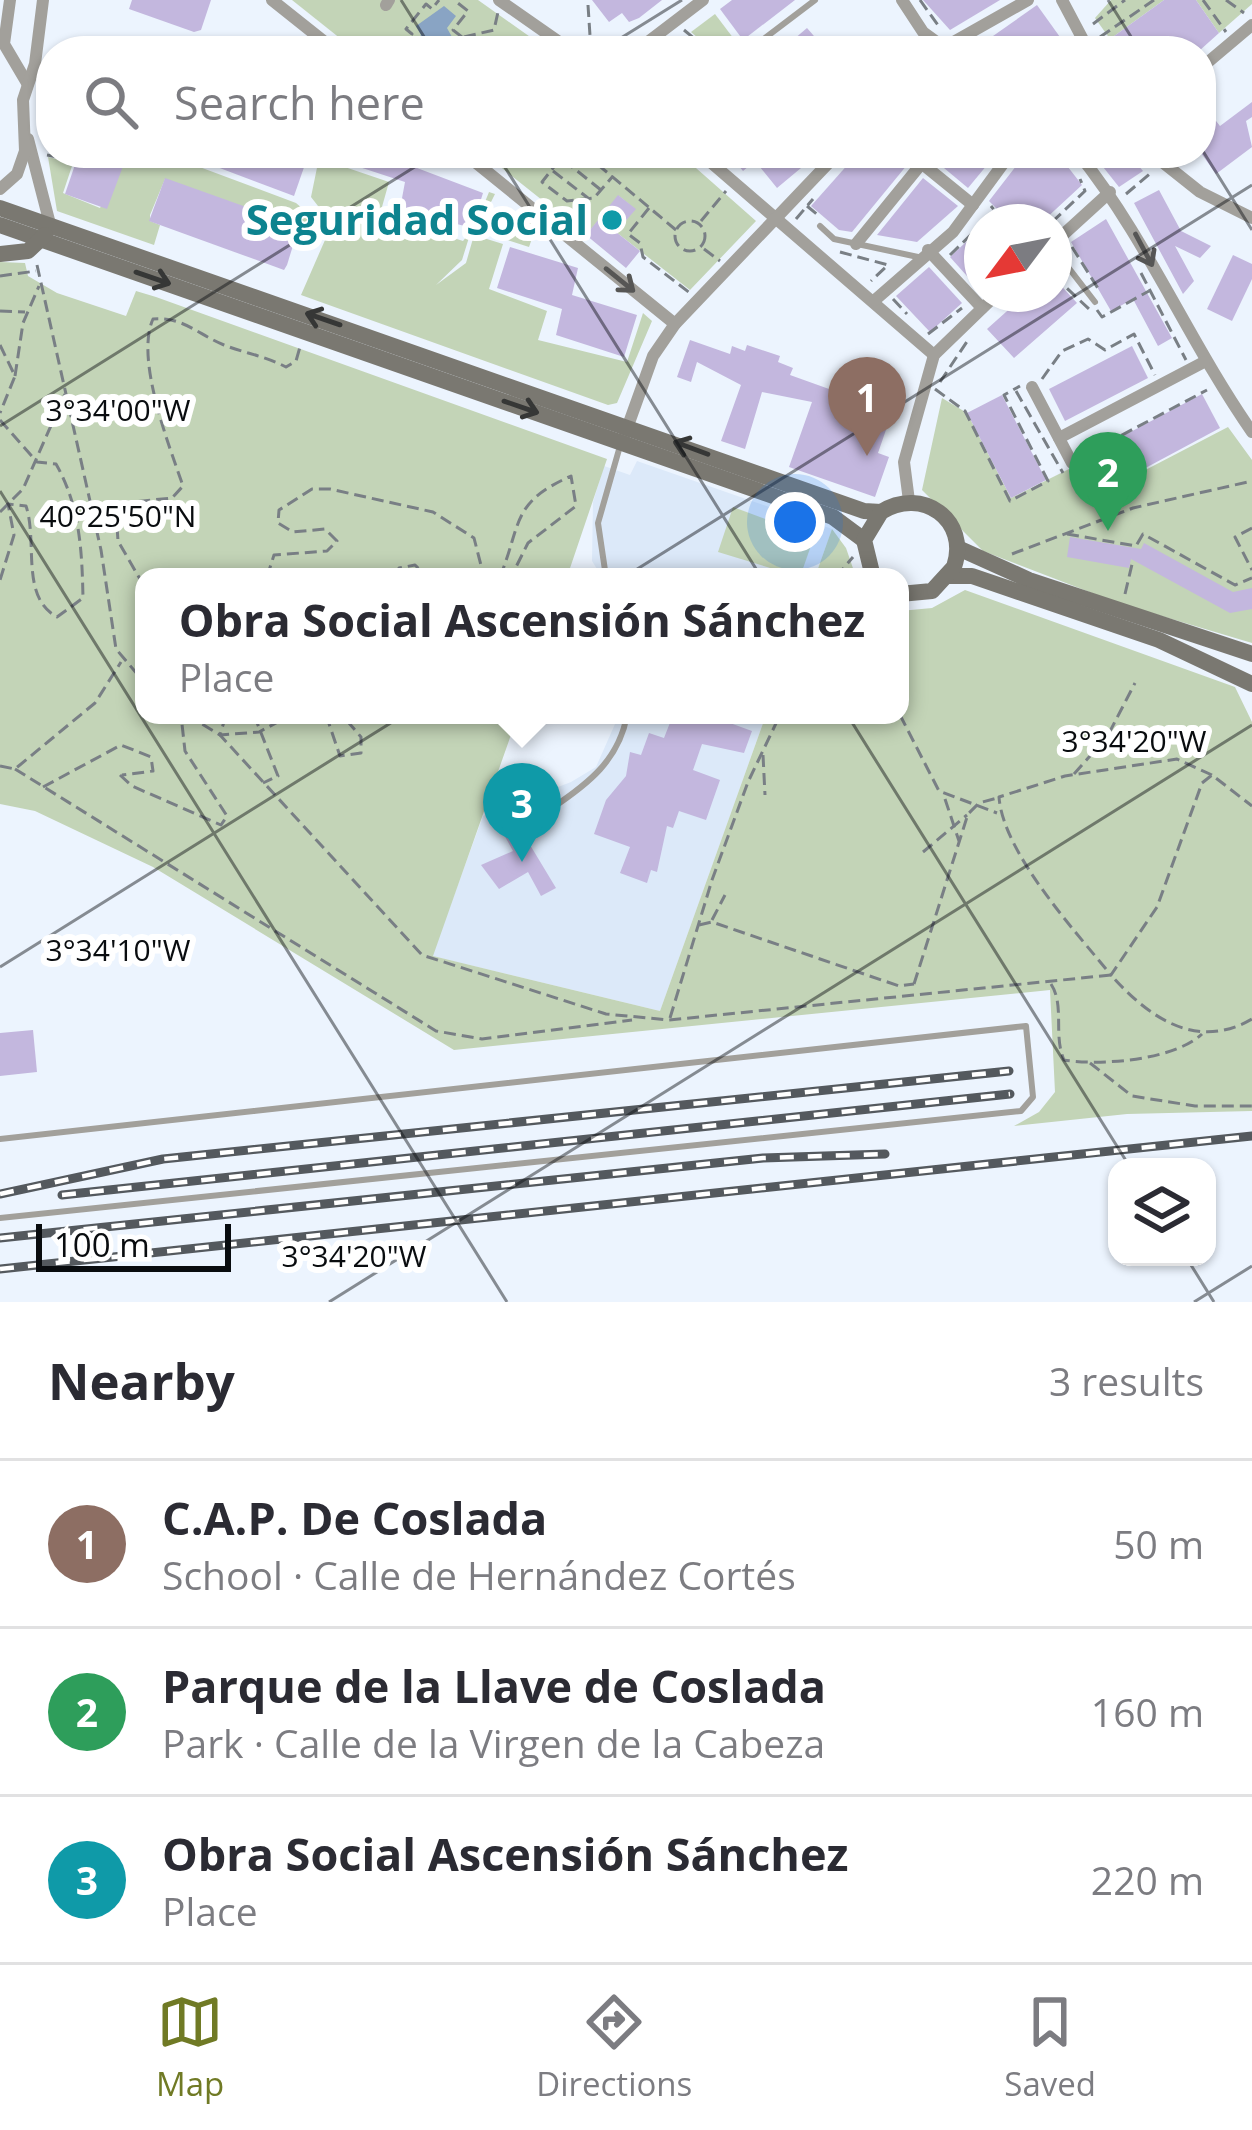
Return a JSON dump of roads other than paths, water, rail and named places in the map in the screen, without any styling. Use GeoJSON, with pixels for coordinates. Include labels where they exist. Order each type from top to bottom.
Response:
{"type":"FeatureCollection","features":[{"type":"Feature","properties":{"kind":"main road"},"geometry":{"type":"LineString","coordinates":[[0,208],[42,240]]}},
{"type":"Feature","properties":{"kind":"main road"},"geometry":{"type":"LineString","coordinates":[[0,226],[864,512],[881,512],[909,502],[941,512],[958,548],[950,576],[932,591],[909,593]]}},
{"type":"Feature","properties":{"kind":"main road"},"geometry":{"type":"LineString","coordinates":[[0,254],[18,256],[42,240]]}},
{"type":"Feature","properties":{"kind":"main road"},"geometry":{"type":"LineString","coordinates":[[625,434],[833,517],[864,540],[872,568]]}},
{"type":"Feature","properties":{"kind":"main road"},"geometry":{"type":"LineString","coordinates":[[864,540],[881,512]]}},
{"type":"Feature","properties":{"kind":"main road"},"geometry":{"type":"LineString","coordinates":[[958,548],[1051,588],[1252,654]]}},
{"type":"Feature","properties":{"kind":"main road"},"geometry":{"type":"LineString","coordinates":[[950,576],[972,576],[1159,640],[1252,685]]}},
{"type":"Feature","properties":{"kind":"street"},"geometry":{"type":"LineString","coordinates":[[10,0],[4,44],[27,83]]}},
{"type":"Feature","properties":{"kind":"street"},"geometry":{"type":"LineString","coordinates":[[37,36],[43,0]]}},
{"type":"Feature","properties":{"kind":"street"},"geometry":{"type":"LineString","coordinates":[[272,0],[317,36]]}},
{"type":"Feature","properties":{"kind":"street"},"geometry":{"type":"LineString","coordinates":[[656,36],[703,0]]}},
{"type":"Feature","properties":{"kind":"street"},"geometry":{"type":"LineString","coordinates":[[902,0],[932,36]]}},
{"type":"Feature","properties":{"kind":"street"},"geometry":{"type":"LineString","coordinates":[[957,36],[1028,0]]}},
{"type":"Feature","properties":{"kind":"street"},"geometry":{"type":"LineString","coordinates":[[1062,0],[1081,36]]}},
{"type":"Feature","properties":{"kind":"street"},"geometry":{"type":"LineString","coordinates":[[498,6],[547,36]]}},
{"type":"Feature","properties":{"kind":"street"},"geometry":{"type":"LineString","coordinates":[[1216,53],[1249,20]]}},
{"type":"Feature","properties":{"kind":"street"},"geometry":{"type":"LineString","coordinates":[[0,189],[22,163],[27,83],[36,45]]}},
{"type":"Feature","properties":{"kind":"street"},"geometry":{"type":"LineString","coordinates":[[11,61],[28,59],[35,51]]}},
{"type":"Feature","properties":{"kind":"street"},"geometry":{"type":"LineString","coordinates":[[25,130],[42,240]]}},
{"type":"Feature","properties":{"kind":"street"},"geometry":{"type":"LineString","coordinates":[[483,168],[675,324]]}},
{"type":"Feature","properties":{"kind":"street"},"geometry":{"type":"LineString","coordinates":[[718,168],[934,355]]}},
{"type":"Feature","properties":{"kind":"street"},"geometry":{"type":"LineString","coordinates":[[625,434],[653,356],[675,324],[824,168]]}},
{"type":"Feature","properties":{"kind":"street"},"geometry":{"type":"LineString","coordinates":[[856,244],[918,168]]}},
{"type":"Feature","properties":{"kind":"street"},"geometry":{"type":"LineString","coordinates":[[928,168],[973,204]]}},
{"type":"Feature","properties":{"kind":"street"},"geometry":{"type":"LineString","coordinates":[[975,204],[1000,168]]}},
{"type":"Feature","properties":{"kind":"street"},"geometry":{"type":"LineString","coordinates":[[1090,168],[1110,192],[1204,362],[1252,432]]}},
{"type":"Feature","properties":{"kind":"street"},"geometry":{"type":"LineString","coordinates":[[1170,168],[1200,192],[1252,218]]}},
{"type":"Feature","properties":{"kind":"street"},"geometry":{"type":"LineString","coordinates":[[1072,231],[1110,192]]}},
{"type":"Feature","properties":{"kind":"street"},"geometry":{"type":"LineString","coordinates":[[875,300],[964,214]]}},
{"type":"Feature","properties":{"kind":"street"},"geometry":{"type":"LineString","coordinates":[[923,253],[964,291]]}},
{"type":"Feature","properties":{"kind":"street"},"geometry":{"type":"LineString","coordinates":[[909,502],[904,462],[934,355],[978,312]]}},
{"type":"Feature","properties":{"kind":"street"},"geometry":{"type":"LineString","coordinates":[[1059,438],[1204,362]]}},
{"type":"Feature","properties":{"kind":"street"},"geometry":{"type":"LineString","coordinates":[[1037,383],[1074,466]]}},
{"type":"Feature","properties":{"kind":"lane"},"geometry":{"type":"LineString","coordinates":[[768,36],[815,0]]}},
{"type":"Feature","properties":{"kind":"lane"},"geometry":{"type":"LineString","coordinates":[[818,224],[834,239],[923,253]]}},
{"type":"Feature","properties":{"kind":"lane"},"geometry":{"type":"LineString","coordinates":[[1072,272],[1094,302]]}},
{"type":"Feature","properties":{"kind":"lane"},"geometry":{"type":"LineString","coordinates":[[605,568],[598,523],[625,434]]}},
{"type":"Feature","properties":{"kind":"lane"},"geometry":{"type":"LineString","coordinates":[[551,808],[602,769],[616,750],[624,724]]}},
{"type":"Feature","properties":{"kind":"lane"},"geometry":{"type":"LineString","coordinates":[[0,1139],[1026,1026],[1033,1096],[1021,1111],[0,1218]]}},
{"type":"Feature","properties":{"kind":"water"},"geometry":{"type":"Polygon","coordinates":[[[444,6],[456,16],[447,28],[451,36],[420,36],[416,26],[444,6]]]}},
{"type":"Feature","properties":{"kind":"railway"},"geometry":{"type":"LineString","coordinates":[[0,1194],[163,1159],[1009,1071]]}},
{"type":"Feature","properties":{"kind":"railway"},"geometry":{"type":"LineString","coordinates":[[62,1195],[1010,1094]]}},
{"type":"Feature","properties":{"kind":"railway"},"geometry":{"type":"LineString","coordinates":[[0,1269],[1252,1136]]}},
{"type":"Feature","properties":{"kind":"railway"},"geometry":{"type":"LineString","coordinates":[[0,1238],[763,1158],[885,1154]]}},
{"type":"Feature","properties":{"kind":"place","name":"Seguridad Social"},"geometry":{"type":"Point","coordinates":[612,220]}},
{"type":"Feature","properties":{"kind":"place","name":"C.A.P. De Coslada"},"geometry":{"type":"Point","coordinates":[867,456]}},
{"type":"Feature","properties":{"kind":"place","name":"Parque de la Llave de Coslada"},"geometry":{"type":"Point","coordinates":[1108,531]}},
{"type":"Feature","properties":{"kind":"place","name":"Obra Social Ascensión Sánchez"},"geometry":{"type":"Point","coordinates":[522,862]}}]}
